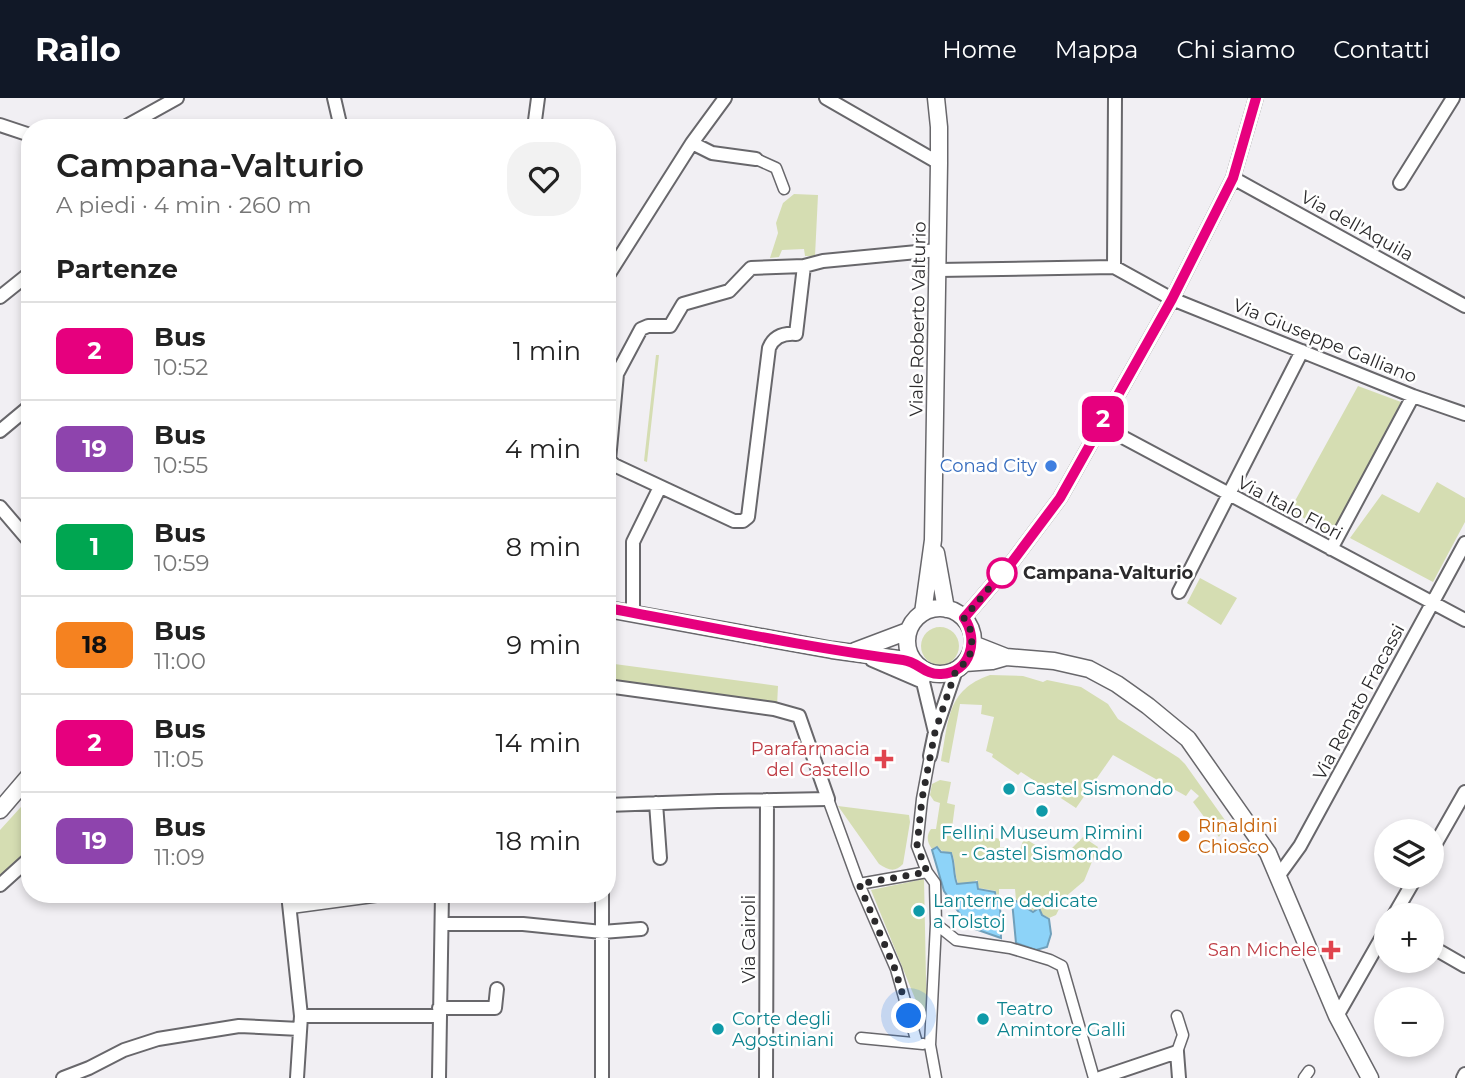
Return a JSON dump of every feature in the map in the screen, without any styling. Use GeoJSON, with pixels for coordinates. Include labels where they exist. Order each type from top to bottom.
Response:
{"type":"FeatureCollection","features":[{"type":"Feature","properties":{"kind":"street"},"geometry":{"type":"LineString","coordinates":[[139,119],[177,98]]}},
{"type":"Feature","properties":{"kind":"street"},"geometry":{"type":"LineString","coordinates":[[334,98],[339,119]]}},
{"type":"Feature","properties":{"kind":"street"},"geometry":{"type":"LineString","coordinates":[[535,119],[538,98]]}},
{"type":"Feature","properties":{"kind":"street"},"geometry":{"type":"LineString","coordinates":[[616,263],[692,143],[725,98]]}},
{"type":"Feature","properties":{"kind":"street"},"geometry":{"type":"LineString","coordinates":[[826,98],[939,163]]}},
{"type":"Feature","properties":{"kind":"street","name":"Viale Roberto Valturio"},"geometry":{"type":"LineString","coordinates":[[923,613],[933,540],[939,163],[936,98]]}},
{"type":"Feature","properties":{"kind":"street"},"geometry":{"type":"LineString","coordinates":[[938,271],[1114,267],[1115,98]]}},
{"type":"Feature","properties":{"kind":"street"},"geometry":{"type":"LineString","coordinates":[[964,618],[1012,562],[1060,498],[1172,299],[1233,178],[1256,98]]}},
{"type":"Feature","properties":{"kind":"street"},"geometry":{"type":"LineString","coordinates":[[1399,183],[1453,98]]}},
{"type":"Feature","properties":{"kind":"street"},"geometry":{"type":"LineString","coordinates":[[0,125],[21,132]]}},
{"type":"Feature","properties":{"kind":"street"},"geometry":{"type":"LineString","coordinates":[[692,143],[712,153],[756,159],[776,168],[784,189]]}},
{"type":"Feature","properties":{"kind":"street","name":"Via dell'Aquila"},"geometry":{"type":"LineString","coordinates":[[1233,178],[1465,306]]}},
{"type":"Feature","properties":{"kind":"street"},"geometry":{"type":"LineString","coordinates":[[616,385],[617,374],[641,329],[648,326],[670,326],[683,304],[729,291],[751,268],[804,266],[823,261],[938,250]]}},
{"type":"Feature","properties":{"kind":"street"},"geometry":{"type":"LineString","coordinates":[[616,466],[734,521],[743,521],[748,517],[769,348],[772,341],[785,333],[796,334],[804,266]]}},
{"type":"Feature","properties":{"kind":"street","name":"Via Giuseppe Galliano"},"geometry":{"type":"LineString","coordinates":[[1114,267],[1172,299],[1413,396],[1465,414]]}},
{"type":"Feature","properties":{"kind":"street"},"geometry":{"type":"LineString","coordinates":[[0,297],[21,280]]}},
{"type":"Feature","properties":{"kind":"street"},"geometry":{"type":"LineString","coordinates":[[1179,592],[1302,351]]}},
{"type":"Feature","properties":{"kind":"street"},"geometry":{"type":"LineString","coordinates":[[1331,549],[1413,396]]}},
{"type":"Feature","properties":{"kind":"street"},"geometry":{"type":"LineString","coordinates":[[0,431],[21,414]]}},
{"type":"Feature","properties":{"kind":"street","name":"Via Italo Flori"},"geometry":{"type":"LineString","coordinates":[[1100,425],[1465,620]]}},
{"type":"Feature","properties":{"kind":"street"},"geometry":{"type":"LineString","coordinates":[[632,613],[633,542],[660,487]]}},
{"type":"Feature","properties":{"kind":"street"},"geometry":{"type":"LineString","coordinates":[[0,507],[21,532]]}},
{"type":"Feature","properties":{"kind":"street","name":"Viale Roberto Valturio"},"geometry":{"type":"LineString","coordinates":[[933,540],[946,609]]}},
{"type":"Feature","properties":{"kind":"street","name":"Via Renato Fracassi"},"geometry":{"type":"LineString","coordinates":[[1279,875],[1300,846],[1465,543]]}},
{"type":"Feature","properties":{"kind":"street"},"geometry":{"type":"LineString","coordinates":[[935,732],[921,672],[907,647],[908,631],[917,618],[938,608],[964,618],[970,628],[972,644],[935,732],[922,799],[917,846],[927,872],[935,883],[936,924],[930,1045],[936,1078]]}},
{"type":"Feature","properties":{"kind":"street"},"geometry":{"type":"LineString","coordinates":[[616,610],[852,652],[921,672],[941,674],[961,666],[1006,657]]}},
{"type":"Feature","properties":{"kind":"street"},"geometry":{"type":"LineString","coordinates":[[852,652],[908,631]]}},
{"type":"Feature","properties":{"kind":"street"},"geometry":{"type":"LineString","coordinates":[[972,644],[1006,657],[1054,661],[1089,669],[1117,684],[1188,739],[1269,853],[1337,1016],[1370,1078]]}},
{"type":"Feature","properties":{"kind":"street"},"geometry":{"type":"LineString","coordinates":[[852,652],[921,672]]}},
{"type":"Feature","properties":{"kind":"street"},"geometry":{"type":"LineString","coordinates":[[616,687],[774,709],[799,716],[859,884],[895,969],[917,1044]]}},
{"type":"Feature","properties":{"kind":"street"},"geometry":{"type":"LineString","coordinates":[[0,810],[21,786]]}},
{"type":"Feature","properties":{"kind":"street"},"geometry":{"type":"LineString","coordinates":[[1444,829],[1465,792]]}},
{"type":"Feature","properties":{"kind":"street"},"geometry":{"type":"LineString","coordinates":[[616,805],[828,799]]}},
{"type":"Feature","properties":{"kind":"street","name":"Via Cairoli"},"geometry":{"type":"LineString","coordinates":[[766,1078],[767,800]]}},
{"type":"Feature","properties":{"kind":"street"},"geometry":{"type":"LineString","coordinates":[[656,803],[660,858]]}},
{"type":"Feature","properties":{"kind":"street"},"geometry":{"type":"LineString","coordinates":[[0,885],[21,866]]}},
{"type":"Feature","properties":{"kind":"street"},"geometry":{"type":"LineString","coordinates":[[859,884],[927,872]]}},
{"type":"Feature","properties":{"kind":"street"},"geometry":{"type":"LineString","coordinates":[[290,903],[301,1022],[297,1078]]}},
{"type":"Feature","properties":{"kind":"street"},"geometry":{"type":"LineString","coordinates":[[291,908],[321,903]]}},
{"type":"Feature","properties":{"kind":"street"},"geometry":{"type":"LineString","coordinates":[[439,1078],[442,903]]}},
{"type":"Feature","properties":{"kind":"street"},"geometry":{"type":"LineString","coordinates":[[601,903],[602,1078]]}},
{"type":"Feature","properties":{"kind":"street"},"geometry":{"type":"LineString","coordinates":[[442,924],[523,924],[602,932],[641,929]]}},
{"type":"Feature","properties":{"kind":"street"},"geometry":{"type":"LineString","coordinates":[[936,924],[957,940],[1010,948],[1062,966],[1094,1078]]}},
{"type":"Feature","properties":{"kind":"street"},"geometry":{"type":"LineString","coordinates":[[1337,1016],[1374,951]]}},
{"type":"Feature","properties":{"kind":"street"},"geometry":{"type":"LineString","coordinates":[[1444,954],[1465,966]]}},
{"type":"Feature","properties":{"kind":"street"},"geometry":{"type":"LineString","coordinates":[[63,1078],[89,1069],[124,1050],[158,1039],[239,1026],[495,1008],[497,989]]}},
{"type":"Feature","properties":{"kind":"street"},"geometry":{"type":"LineString","coordinates":[[1177,1016],[1184,1035],[1177,1052],[1179,1078]]}},
{"type":"Feature","properties":{"kind":"street"},"geometry":{"type":"LineString","coordinates":[[861,1038],[930,1045]]}},
{"type":"Feature","properties":{"kind":"street"},"geometry":{"type":"LineString","coordinates":[[1100,1078],[1177,1052]]}},
{"type":"Feature","properties":{"kind":"green space"},"geometry":{"type":"Polygon","coordinates":[[[794,194],[818,195],[815,256],[805,256],[804,249],[782,250],[779,257],[770,258],[778,233],[776,223],[783,203],[794,194]]]}},
{"type":"Feature","properties":{"kind":"green space"},"geometry":{"type":"Polygon","coordinates":[[[656,355],[659,355],[647,462],[644,461],[656,355]]]}},
{"type":"Feature","properties":{"kind":"green space"},"geometry":{"type":"Polygon","coordinates":[[[1358,386],[1401,402],[1331,534],[1290,510],[1358,386]]]}},
{"type":"Feature","properties":{"kind":"green space"},"geometry":{"type":"Polygon","coordinates":[[[1437,482],[1465,498],[1465,522],[1433,582],[1350,538],[1382,494],[1419,513],[1437,482]]]}},
{"type":"Feature","properties":{"kind":"green space"},"geometry":{"type":"Polygon","coordinates":[[[1200,578],[1237,598],[1221,625],[1187,603],[1200,578]]]}},
{"type":"Feature","properties":{"kind":"green space"},"geometry":{"type":"Polygon","coordinates":[[[940,627],[954,632],[959,646],[954,660],[940,665],[926,660],[921,646],[926,632],[940,627]]]}},
{"type":"Feature","properties":{"kind":"green space"},"geometry":{"type":"Polygon","coordinates":[[[616,664],[778,686],[777,706],[616,682],[616,664]]]}},
{"type":"Feature","properties":{"kind":"green space"},"geometry":{"type":"Polygon","coordinates":[[[990,675],[1023,676],[1043,682],[1047,680],[1081,687],[1108,704],[1118,719],[1185,764],[1227,823],[1219,837],[1193,802],[1199,796],[1191,789],[1186,796],[1113,755],[1076,808],[1021,772],[1018,775],[986,751],[994,717],[981,714],[982,705],[960,704],[949,763],[941,761],[948,720],[957,698],[976,681],[990,675]]]}},
{"type":"Feature","properties":{"kind":"green space"},"geometry":{"type":"Polygon","coordinates":[[[940,780],[951,782],[947,803],[955,805],[952,828],[1000,839],[1000,847],[1020,850],[1024,838],[1042,849],[1045,856],[1058,854],[1063,849],[1069,851],[1083,837],[1098,847],[1084,881],[1057,904],[1059,909],[1056,915],[1049,918],[1043,915],[1039,908],[1033,911],[1016,900],[1015,889],[999,889],[997,900],[996,891],[979,888],[977,880],[969,884],[958,883],[952,853],[942,851],[937,846],[932,849],[928,841],[931,829],[936,829],[940,803],[934,801],[930,795],[932,784],[940,780]]]}},
{"type":"Feature","properties":{"kind":"green space"},"geometry":{"type":"Polygon","coordinates":[[[838,806],[909,815],[903,864],[891,870],[879,864],[838,806]]]}},
{"type":"Feature","properties":{"kind":"green space"},"geometry":{"type":"Polygon","coordinates":[[[21,807],[21,858],[0,876],[0,830],[21,807]]]}},
{"type":"Feature","properties":{"kind":"green space"},"geometry":{"type":"Polygon","coordinates":[[[924,879],[927,1028],[871,890],[924,879]]]}},
{"type":"Feature","properties":{"kind":"water"},"geometry":{"type":"Polygon","coordinates":[[[937,847],[941,852],[951,853],[957,884],[977,882],[978,889],[995,892],[996,900],[1000,901],[1001,938],[969,927],[944,891],[932,850],[937,847]]]}},
{"type":"Feature","properties":{"kind":"water"},"geometry":{"type":"Polygon","coordinates":[[[1012,901],[1033,912],[1039,908],[1042,915],[1049,919],[1051,934],[1047,947],[1036,950],[1016,943],[1012,901]]]}},
{"type":"Feature","properties":{"kind":"bus line","name":"2"},"geometry":{"type":"LineString","coordinates":[[616,610],[832,650],[913,661],[933,674],[949,673],[963,665],[971,652],[972,644],[970,628],[964,618],[1012,562],[1060,498],[1172,299],[1233,178],[1256,98]]}},
{"type":"Feature","properties":{"kind":"place","name":"Conad City"},"geometry":{"type":"Point","coordinates":[1051,466]}},
{"type":"Feature","properties":{"kind":"place","name":"Campana-Valturio"},"geometry":{"type":"Point","coordinates":[1002,573]}},
{"type":"Feature","properties":{"kind":"place","name":"Parafarmacia del Castello"},"geometry":{"type":"Point","coordinates":[884,759]}},
{"type":"Feature","properties":{"kind":"place","name":"Castel Sismondo"},"geometry":{"type":"Point","coordinates":[1009,789]}},
{"type":"Feature","properties":{"kind":"place","name":"Fellini Museum Rimini - Castel Sismondo"},"geometry":{"type":"Point","coordinates":[1042,811]}},
{"type":"Feature","properties":{"kind":"place","name":"Rinaldini Chiosco"},"geometry":{"type":"Point","coordinates":[1184,836]}},
{"type":"Feature","properties":{"kind":"place","name":"Lanterne dedicate a Tolstoj"},"geometry":{"type":"Point","coordinates":[919,911]}},
{"type":"Feature","properties":{"kind":"place","name":"San Michele"},"geometry":{"type":"Point","coordinates":[1331,950]}},
{"type":"Feature","properties":{"kind":"place","name":"Teatro Amintore Galli"},"geometry":{"type":"Point","coordinates":[983,1019]}},
{"type":"Feature","properties":{"kind":"place","name":"Corte degli Agostiniani"},"geometry":{"type":"Point","coordinates":[718,1029]}},
{"type":"Feature","properties":{"kind":"route"},"geometry":{"type":"LineString","coordinates":[[909,1016],[895,969],[859,884],[927,872],[917,846],[922,799],[935,732],[956,670],[965,663],[971,652],[970,628],[964,618],[1002,573]]}}]}
